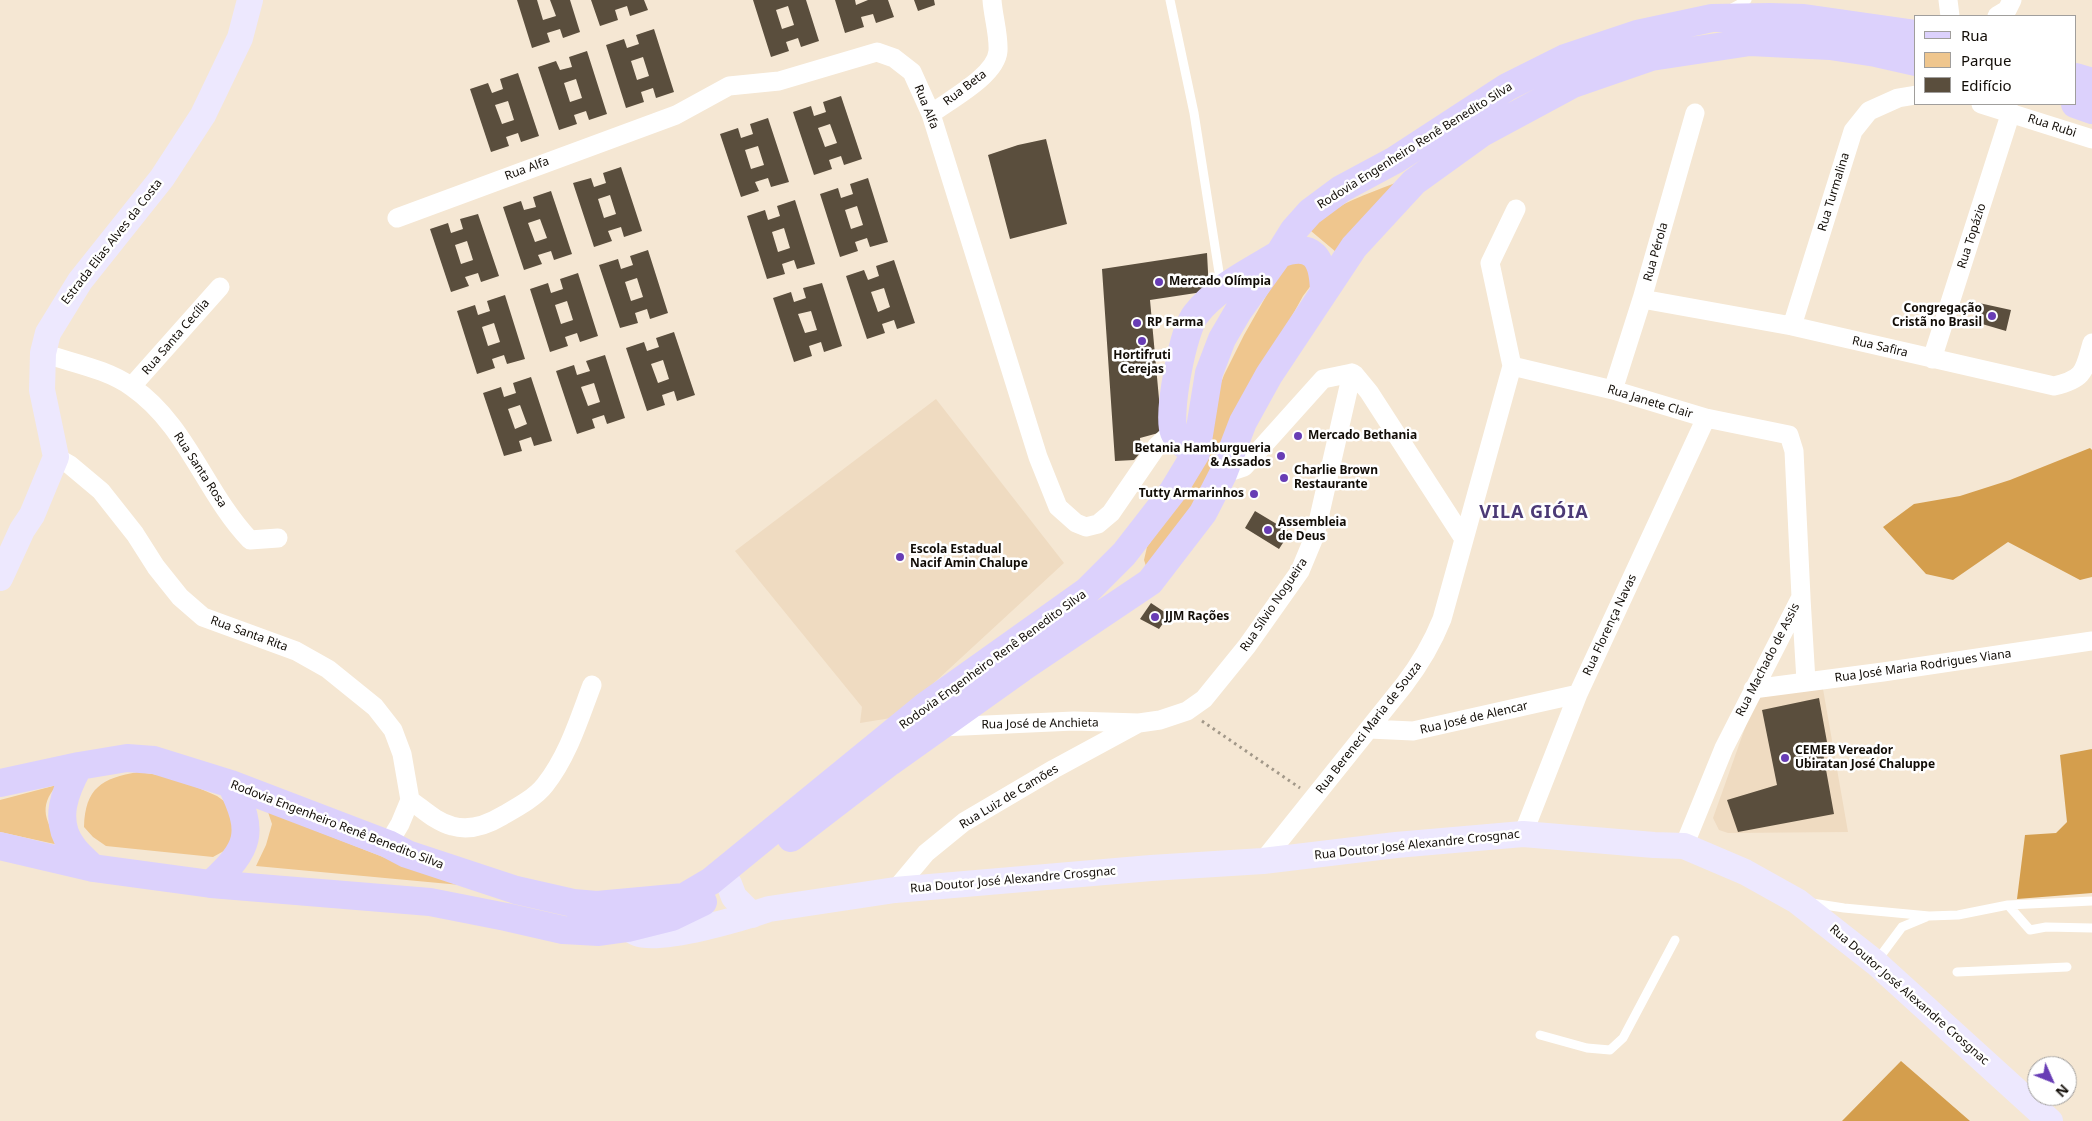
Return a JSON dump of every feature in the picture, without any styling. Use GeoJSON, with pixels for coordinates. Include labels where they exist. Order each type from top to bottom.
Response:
{"type":"FeatureCollection","features":[{"type":"Feature","properties":{"kind":"main road","name":"Estrada Elias Alves da Costa"},"geometry":{"type":"LineString","coordinates":[[56,456],[42,390],[43,353],[48,333],[61,309],[86,274],[162,178],[204,115],[240,38],[250,0]]}},
{"type":"Feature","properties":{"kind":"main road","name":"Rodovia Engenheiro Renê Benedito Silva"},"geometry":{"type":"LineString","coordinates":[[0,783],[127,758],[154,760],[231,784],[388,844],[407,854],[516,890],[572,903],[597,905],[684,897],[711,881],[924,707],[1087,591],[1124,554],[1173,491],[1196,453],[1209,373],[1222,339],[1239,310],[1294,230],[1310,212],[1341,189],[1395,160],[1506,87],[1565,58],[1637,34],[1712,18],[1770,17],[1804,18],[1914,34]]}},
{"type":"Feature","properties":{"kind":"main road","name":"Rodovia Engenheiro Renê Benedito Silva"},"geometry":{"type":"LineString","coordinates":[[0,846],[93,868],[211,884],[430,902],[563,930],[599,932],[628,928],[672,917],[697,906],[729,884],[890,762],[942,727],[1022,668],[1150,582],[1203,513],[1223,474],[1243,422],[1265,382],[1354,247],[1414,182],[1482,133],[1572,84],[1651,57],[1750,42],[1830,46],[1914,62]]}},
{"type":"Feature","properties":{"kind":"main road"},"geometry":{"type":"LineString","coordinates":[[2077,78],[2092,82]]}},
{"type":"Feature","properties":{"kind":"main road"},"geometry":{"type":"LineString","coordinates":[[2077,105],[2092,110]]}},
{"type":"Feature","properties":{"kind":"main road"},"geometry":{"type":"LineString","coordinates":[[1196,453],[1179,440],[1173,431],[1174,397],[1182,354],[1189,325],[1196,314],[1222,290],[1279,254],[1299,249],[1309,252],[1320,263],[1324,291]]}},
{"type":"Feature","properties":{"kind":"main road"},"geometry":{"type":"LineString","coordinates":[[1182,354],[1203,407]]}},
{"type":"Feature","properties":{"kind":"main road"},"geometry":{"type":"LineString","coordinates":[[0,578],[22,530],[32,515],[56,456]]}},
{"type":"Feature","properties":{"kind":"main road"},"geometry":{"type":"LineString","coordinates":[[1124,554],[1132,570],[1150,582]]}},
{"type":"Feature","properties":{"kind":"main road"},"geometry":{"type":"LineString","coordinates":[[79,766],[68,787],[62,805],[64,832],[72,846],[93,868]]}},
{"type":"Feature","properties":{"kind":"main road"},"geometry":{"type":"LineString","coordinates":[[211,884],[232,865],[243,849],[246,820],[231,784]]}},
{"type":"Feature","properties":{"kind":"main road","name":"Rua Doutor José Alexandre Crosgnac"},"geometry":{"type":"LineString","coordinates":[[628,928],[639,934],[675,934],[792,904],[895,890],[1151,868],[1263,861],[1396,845],[1522,834],[1684,846],[1745,872],[1797,901],[1876,963],[2050,1121]]}},
{"type":"Feature","properties":{"kind":"main road"},"geometry":{"type":"LineString","coordinates":[[729,884],[734,897],[752,915]]}},
{"type":"Feature","properties":{"kind":"street","name":"Rua Beta"},"geometry":{"type":"LineString","coordinates":[[931,114],[987,73],[995,61],[998,52],[992,0]]}},
{"type":"Feature","properties":{"kind":"street"},"geometry":{"type":"LineString","coordinates":[[1948,0],[1950,15]]}},
{"type":"Feature","properties":{"kind":"street"},"geometry":{"type":"LineString","coordinates":[[1999,15],[2007,10],[2012,0]]}},
{"type":"Feature","properties":{"kind":"street","name":"Rua Alfa"},"geometry":{"type":"LineString","coordinates":[[396,218],[676,115],[728,86],[779,81],[877,52],[894,58],[912,72],[931,114],[1038,457],[1058,507],[1076,523],[1086,527],[1098,524],[1111,513],[1157,446],[1173,431]]}},
{"type":"Feature","properties":{"kind":"street","name":"Rua Turmalina"},"geometry":{"type":"LineString","coordinates":[[1792,326],[1853,131],[1869,111],[1898,98],[1914,94]]}},
{"type":"Feature","properties":{"kind":"street"},"geometry":{"type":"LineString","coordinates":[[1985,105],[2011,112]]}},
{"type":"Feature","properties":{"kind":"street","name":"Rua Pérola"},"geometry":{"type":"LineString","coordinates":[[1614,390],[1642,299],[1694,112]]}},
{"type":"Feature","properties":{"kind":"street","name":"Rua Rubi"},"geometry":{"type":"LineString","coordinates":[[2011,112],[2092,139]]}},
{"type":"Feature","properties":{"kind":"street","name":"Rua Topázio"},"geometry":{"type":"LineString","coordinates":[[1932,359],[2011,112]]}},
{"type":"Feature","properties":{"kind":"street","name":"Rua Bereneci Maria de Souza"},"geometry":{"type":"LineString","coordinates":[[1263,861],[1419,665],[1442,619],[1512,366],[1490,263],[1516,209]]}},
{"type":"Feature","properties":{"kind":"street","name":"Rua Santa Cecília"},"geometry":{"type":"LineString","coordinates":[[132,386],[220,287]]}},
{"type":"Feature","properties":{"kind":"street","name":"Rua Safira"},"geometry":{"type":"LineString","coordinates":[[1642,299],[1792,326],[2054,386],[2070,382],[2078,377],[2085,366],[2092,342]]}},
{"type":"Feature","properties":{"kind":"street","name":"Rua Santa Rosa"},"geometry":{"type":"LineString","coordinates":[[43,353],[104,373],[132,386],[158,410],[182,439],[206,480],[236,524],[250,540],[278,538]]}},
{"type":"Feature","properties":{"kind":"street","name":"Rua Janete Clair"},"geometry":{"type":"LineString","coordinates":[[1512,366],[1614,390],[1706,418],[1789,435]]}},
{"type":"Feature","properties":{"kind":"street"},"geometry":{"type":"LineString","coordinates":[[1223,474],[1244,467],[1323,379],[1352,373],[1355,374],[1369,392],[1464,539]]}},
{"type":"Feature","properties":{"kind":"street","name":"Rua Sílvio Nogueira"},"geometry":{"type":"LineString","coordinates":[[1138,723],[1160,720],[1187,710],[1204,699],[1247,646],[1300,571],[1314,536],[1352,373]]}},
{"type":"Feature","properties":{"kind":"street","name":"Rua Florença Navas"},"geometry":{"type":"LineString","coordinates":[[1522,834],[1578,694],[1706,418]]}},
{"type":"Feature","properties":{"kind":"street","name":"Rua Machado de Assis"},"geometry":{"type":"LineString","coordinates":[[1684,846],[1724,748],[1801,597],[1794,451],[1789,435]]}},
{"type":"Feature","properties":{"kind":"street","name":"Rua Santa Rita"},"geometry":{"type":"LineString","coordinates":[[56,456],[70,465],[101,492],[180,597],[203,617],[227,627],[261,636],[296,651],[328,668],[375,707],[393,730],[402,754],[410,800]]}},
{"type":"Feature","properties":{"kind":"street"},"geometry":{"type":"LineString","coordinates":[[1801,597],[1806,681]]}},
{"type":"Feature","properties":{"kind":"street","name":"Rua José Maria Rodrigues Viana"},"geometry":{"type":"LineString","coordinates":[[1753,689],[2092,641]]}},
{"type":"Feature","properties":{"kind":"street"},"geometry":{"type":"LineString","coordinates":[[388,844],[400,824],[410,800],[439,821],[451,826],[469,829],[494,821],[519,806],[545,786],[567,750],[592,685]]}},
{"type":"Feature","properties":{"kind":"street","name":"Rua José de Alencar"},"geometry":{"type":"LineString","coordinates":[[1369,729],[1413,732],[1578,694]]}},
{"type":"Feature","properties":{"kind":"street","name":"Rua José de Anchieta"},"geometry":{"type":"LineString","coordinates":[[942,727],[1074,721],[1138,723]]}},
{"type":"Feature","properties":{"kind":"street","name":"Rua Luiz de Camões"},"geometry":{"type":"LineString","coordinates":[[895,890],[926,854],[964,822],[1054,769],[1138,723]]}},
{"type":"Feature","properties":{"kind":"lane"},"geometry":{"type":"LineString","coordinates":[[1170,0],[1194,113],[1222,290]]}},
{"type":"Feature","properties":{"kind":"lane"},"geometry":{"type":"LineString","coordinates":[[1712,18],[1747,0]]}},
{"type":"Feature","properties":{"kind":"lane"},"geometry":{"type":"LineString","coordinates":[[1797,901],[1844,908],[1929,916],[1958,915],[2008,905],[2092,901]]}},
{"type":"Feature","properties":{"kind":"lane"},"geometry":{"type":"LineString","coordinates":[[2008,905],[2030,930],[2046,927],[2092,928]]}},
{"type":"Feature","properties":{"kind":"lane"},"geometry":{"type":"LineString","coordinates":[[1876,963],[1902,927],[1929,916]]}},
{"type":"Feature","properties":{"kind":"lane"},"geometry":{"type":"LineString","coordinates":[[1540,1035],[1587,1048],[1610,1050],[1623,1038],[1675,940]]}},
{"type":"Feature","properties":{"kind":"lane"},"geometry":{"type":"LineString","coordinates":[[1957,972],[2066,967]]}},
{"type":"Feature","properties":{"kind":"path"},"geometry":{"type":"LineString","coordinates":[[1187,710],[1315,798]]}},
{"type":"Feature","properties":{"kind":"shaded area","name":"Escola Estadual Nacif Amin Chalupe"},"geometry":{"type":"Polygon","coordinates":[[[936,399],[1064,563],[897,717],[860,723],[862,707],[735,551],[936,399]]]}},
{"type":"Feature","properties":{"kind":"shaded area"},"geometry":{"type":"Polygon","coordinates":[[[2090,448],[2092,450],[2092,577],[2080,580],[2008,542],[1953,580],[1926,574],[1883,527],[1914,504],[1960,496],[2010,480],[2090,448]]]}},
{"type":"Feature","properties":{"kind":"shaded area","name":"CEMEB Vereador Ubiratan José Chaluppe"},"geometry":{"type":"Polygon","coordinates":[[[1823,689],[1848,832],[1728,833],[1719,830],[1713,818],[1756,697],[1823,689]]]}},
{"type":"Feature","properties":{"kind":"shaded area"},"geometry":{"type":"Polygon","coordinates":[[[2092,749],[2092,893],[2017,899],[2025,835],[2056,833],[2067,822],[2060,755],[2092,749]]]}},
{"type":"Feature","properties":{"kind":"shaded area"},"geometry":{"type":"Polygon","coordinates":[[[1901,1061],[1970,1121],[1842,1121],[1901,1061]]]}},
{"type":"Feature","properties":{"kind":"green space"},"geometry":{"type":"Polygon","coordinates":[[[1400,181],[1336,252],[1311,231],[1318,222],[1339,207],[1400,181]]]}},
{"type":"Feature","properties":{"kind":"green space"},"geometry":{"type":"Polygon","coordinates":[[[1291,261],[1306,263],[1312,284],[1303,296],[1231,427],[1194,517],[1146,566],[1144,560],[1147,547],[1197,476],[1214,401],[1224,375],[1269,291],[1285,266],[1291,261]]]}},
{"type":"Feature","properties":{"kind":"green space"},"geometry":{"type":"Polygon","coordinates":[[[138,772],[173,777],[217,796],[228,804],[234,816],[231,847],[213,857],[106,846],[93,837],[84,827],[85,814],[92,794],[105,782],[125,774],[138,772]]]}},
{"type":"Feature","properties":{"kind":"green space"},"geometry":{"type":"Polygon","coordinates":[[[57,785],[47,801],[46,815],[59,845],[0,832],[0,800],[57,785]]]}},
{"type":"Feature","properties":{"kind":"green space"},"geometry":{"type":"Polygon","coordinates":[[[268,812],[401,864],[471,886],[256,866],[266,845],[272,824],[268,812]]]}},
{"type":"Feature","properties":{"kind":"building"},"geometry":{"type":"Polygon","coordinates":[[[517,0],[537,0],[543,20],[556,16],[550,0],[570,0],[580,32],[563,38],[560,29],[547,33],[550,42],[532,48],[517,0]]]}},
{"type":"Feature","properties":{"kind":"building"},"geometry":{"type":"Polygon","coordinates":[[[591,0],[644,0],[648,10],[630,16],[627,6],[615,10],[618,20],[600,26],[591,0]]]}},
{"type":"Feature","properties":{"kind":"building"},"geometry":{"type":"Polygon","coordinates":[[[753,0],[806,0],[819,41],[801,47],[798,38],[786,42],[789,51],[771,57],[753,0]],[[788,6],[776,10],[782,29],[794,25],[788,6]]]}},
{"type":"Feature","properties":{"kind":"building"},"geometry":{"type":"Polygon","coordinates":[[[835,0],[855,0],[856,5],[868,0],[888,0],[894,17],[876,23],[873,14],[861,17],[864,27],[845,33],[835,0]]]}},
{"type":"Feature","properties":{"kind":"building"},"geometry":{"type":"Polygon","coordinates":[[[914,0],[934,0],[935,5],[918,11],[914,0]]]}},
{"type":"Feature","properties":{"kind":"building"},"geometry":{"type":"Polygon","coordinates":[[[654,29],[674,92],[656,98],[653,88],[641,92],[644,102],[626,108],[606,45],[624,39],[627,48],[639,44],[636,35],[654,29]],[[643,57],[631,61],[637,80],[649,76],[643,57]]]}},
{"type":"Feature","properties":{"kind":"building"},"geometry":{"type":"Polygon","coordinates":[[[587,51],[607,114],[589,120],[586,111],[574,115],[577,124],[559,130],[538,67],[556,61],[560,70],[572,67],[569,57],[587,51]],[[576,79],[564,83],[570,102],[582,98],[576,79]]]}},
{"type":"Feature","properties":{"kind":"building"},"geometry":{"type":"Polygon","coordinates":[[[518,73],[539,136],[521,142],[518,133],[506,137],[509,146],[491,152],[470,89],[488,83],[492,93],[503,89],[500,79],[518,73]],[[508,101],[495,105],[502,124],[514,120],[508,101]]]}},
{"type":"Feature","properties":{"kind":"building"},"geometry":{"type":"Polygon","coordinates":[[[841,96],[862,159],[844,165],[841,156],[829,160],[832,169],[814,175],[793,112],[811,106],[814,116],[826,112],[823,102],[841,96]],[[830,124],[818,128],[825,147],[837,143],[830,124]]]}},
{"type":"Feature","properties":{"kind":"building"},"geometry":{"type":"Polygon","coordinates":[[[768,118],[789,182],[771,187],[768,178],[755,182],[759,191],[741,197],[720,134],[738,128],[741,138],[753,134],[750,124],[768,118]],[[758,146],[745,150],[751,169],[764,165],[758,146]]]}},
{"type":"Feature","properties":{"kind":"building"},"geometry":{"type":"Polygon","coordinates":[[[1046,139],[1067,224],[1010,239],[988,155],[1018,145],[1046,139]]]}},
{"type":"Feature","properties":{"kind":"building"},"geometry":{"type":"Polygon","coordinates":[[[621,167],[642,231],[624,237],[621,227],[608,231],[612,241],[594,247],[573,183],[591,178],[594,187],[606,183],[603,173],[621,167]],[[610,195],[598,199],[604,218],[616,214],[610,195]]]}},
{"type":"Feature","properties":{"kind":"building"},"geometry":{"type":"Polygon","coordinates":[[[868,178],[888,242],[870,247],[867,238],[855,242],[858,251],[840,257],[820,194],[838,188],[841,198],[853,194],[850,184],[868,178]],[[857,206],[845,210],[851,229],[863,225],[857,206]]]}},
{"type":"Feature","properties":{"kind":"building"},"geometry":{"type":"Polygon","coordinates":[[[551,191],[572,254],[554,260],[551,251],[538,255],[542,264],[524,270],[503,207],[521,201],[524,210],[536,207],[533,197],[551,191]],[[540,219],[528,223],[535,242],[547,238],[540,219]]]}},
{"type":"Feature","properties":{"kind":"building"},"geometry":{"type":"Polygon","coordinates":[[[795,200],[815,264],[797,269],[794,260],[782,264],[785,274],[767,279],[747,216],[765,210],[768,220],[780,216],[777,206],[795,200]],[[784,228],[772,232],[778,252],[790,248],[784,228]]]}},
{"type":"Feature","properties":{"kind":"building"},"geometry":{"type":"Polygon","coordinates":[[[478,214],[499,276],[481,282],[478,273],[465,277],[469,286],[451,292],[430,229],[448,223],[451,233],[463,229],[460,219],[478,214]],[[467,241],[455,245],[461,264],[473,260],[467,241]]]}},
{"type":"Feature","properties":{"kind":"building"},"geometry":{"type":"Polygon","coordinates":[[[648,250],[668,313],[650,319],[647,309],[635,313],[638,323],[620,328],[599,265],[618,259],[621,269],[633,265],[630,256],[648,250]],[[637,278],[625,282],[631,301],[643,297],[637,278]]]}},
{"type":"Feature","properties":{"kind":"building"},"geometry":{"type":"Polygon","coordinates":[[[1207,253],[1209,291],[1150,300],[1162,432],[1140,438],[1141,452],[1134,460],[1115,461],[1102,269],[1207,253]]]}},
{"type":"Feature","properties":{"kind":"building"},"geometry":{"type":"Polygon","coordinates":[[[894,260],[915,323],[897,329],[894,320],[882,324],[885,333],[867,339],[846,276],[864,270],[868,280],[879,276],[876,266],[894,260]],[[884,288],[871,292],[878,312],[890,307],[884,288]]]}},
{"type":"Feature","properties":{"kind":"building"},"geometry":{"type":"Polygon","coordinates":[[[578,273],[598,336],[580,342],[577,333],[565,337],[568,346],[550,352],[530,289],[548,283],[551,293],[563,289],[560,279],[578,273]],[[567,301],[555,305],[561,324],[573,320],[567,301]]]}},
{"type":"Feature","properties":{"kind":"building"},"geometry":{"type":"Polygon","coordinates":[[[822,283],[842,346],[824,352],[821,342],[809,346],[812,356],[794,362],[773,298],[791,292],[794,302],[806,298],[803,288],[822,283]],[[811,311],[798,314],[805,333],[817,330],[811,311]]]}},
{"type":"Feature","properties":{"kind":"building"},"geometry":{"type":"Polygon","coordinates":[[[505,295],[525,359],[507,364],[504,355],[492,359],[495,368],[477,374],[457,311],[475,305],[478,315],[490,311],[487,301],[505,295]],[[494,323],[482,327],[488,346],[500,342],[494,323]]]}},
{"type":"Feature","properties":{"kind":"building","name":"Congregação Cristã no Brasil"},"geometry":{"type":"Polygon","coordinates":[[[1979,303],[2011,310],[2006,331],[1972,321],[1979,303]]]}},
{"type":"Feature","properties":{"kind":"building"},"geometry":{"type":"Polygon","coordinates":[[[674,332],[695,395],[677,401],[674,391],[662,395],[665,405],[647,411],[626,348],[644,342],[647,351],[659,347],[656,338],[674,332]],[[663,360],[651,364],[658,383],[669,379],[663,360]]]}},
{"type":"Feature","properties":{"kind":"building"},"geometry":{"type":"Polygon","coordinates":[[[605,355],[625,418],[607,424],[604,415],[592,419],[595,428],[577,434],[556,371],[574,365],[577,375],[590,371],[586,361],[605,355]],[[594,383],[581,387],[588,406],[600,402],[594,383]]]}},
{"type":"Feature","properties":{"kind":"building"},"geometry":{"type":"Polygon","coordinates":[[[531,377],[552,441],[534,446],[531,437],[519,441],[522,451],[504,456],[483,393],[501,387],[504,397],[516,393],[513,383],[531,377]],[[520,405],[508,409],[515,429],[527,424],[520,405]]]}},
{"type":"Feature","properties":{"kind":"building","name":"Assembleia de Deus"},"geometry":{"type":"Polygon","coordinates":[[[1255,511],[1290,532],[1279,549],[1245,528],[1255,511]]]}},
{"type":"Feature","properties":{"kind":"building","name":"JJM Rações"},"geometry":{"type":"Polygon","coordinates":[[[1151,603],[1169,615],[1159,629],[1140,619],[1151,603]]]}},
{"type":"Feature","properties":{"kind":"building"},"geometry":{"type":"Polygon","coordinates":[[[1819,698],[1827,742],[1793,747],[1796,756],[1823,753],[1834,814],[1738,832],[1727,800],[1777,785],[1762,710],[1819,698]]]}},
{"type":"Feature","properties":{"kind":"place","name":"Mercado Olímpia"},"geometry":{"type":"Point","coordinates":[1159,282]}},
{"type":"Feature","properties":{"kind":"place","name":"Congregação Cristã no Brasil"},"geometry":{"type":"Point","coordinates":[1992,316]}},
{"type":"Feature","properties":{"kind":"place","name":"RP Farma"},"geometry":{"type":"Point","coordinates":[1137,323]}},
{"type":"Feature","properties":{"kind":"place","name":"Hortifruti Cerejas"},"geometry":{"type":"Point","coordinates":[1142,341]}},
{"type":"Feature","properties":{"kind":"place","name":"Mercado Bethania"},"geometry":{"type":"Point","coordinates":[1298,436]}},
{"type":"Feature","properties":{"kind":"place","name":"Betania Hamburgueria & Assados"},"geometry":{"type":"Point","coordinates":[1281,456]}},
{"type":"Feature","properties":{"kind":"place","name":"Charlie Brown Restaurante"},"geometry":{"type":"Point","coordinates":[1284,478]}},
{"type":"Feature","properties":{"kind":"place","name":"Tutty Armarinhos"},"geometry":{"type":"Point","coordinates":[1254,494]}},
{"type":"Feature","properties":{"kind":"place","name":"Assembleia de Deus"},"geometry":{"type":"Point","coordinates":[1268,530]}},
{"type":"Feature","properties":{"kind":"place","name":"Escola Estadual Nacif Amin Chalupe"},"geometry":{"type":"Point","coordinates":[900,557]}},
{"type":"Feature","properties":{"kind":"place","name":"JJM Rações"},"geometry":{"type":"Point","coordinates":[1155,617]}},
{"type":"Feature","properties":{"kind":"place","name":"CEMEB Vereador Ubiratan José Chaluppe"},"geometry":{"type":"Point","coordinates":[1785,758]}},
{"type":"Feature","properties":{"kind":"district","name":"VILA GIÓIA"},"geometry":{"type":"Point","coordinates":[1534,513]}}]}
